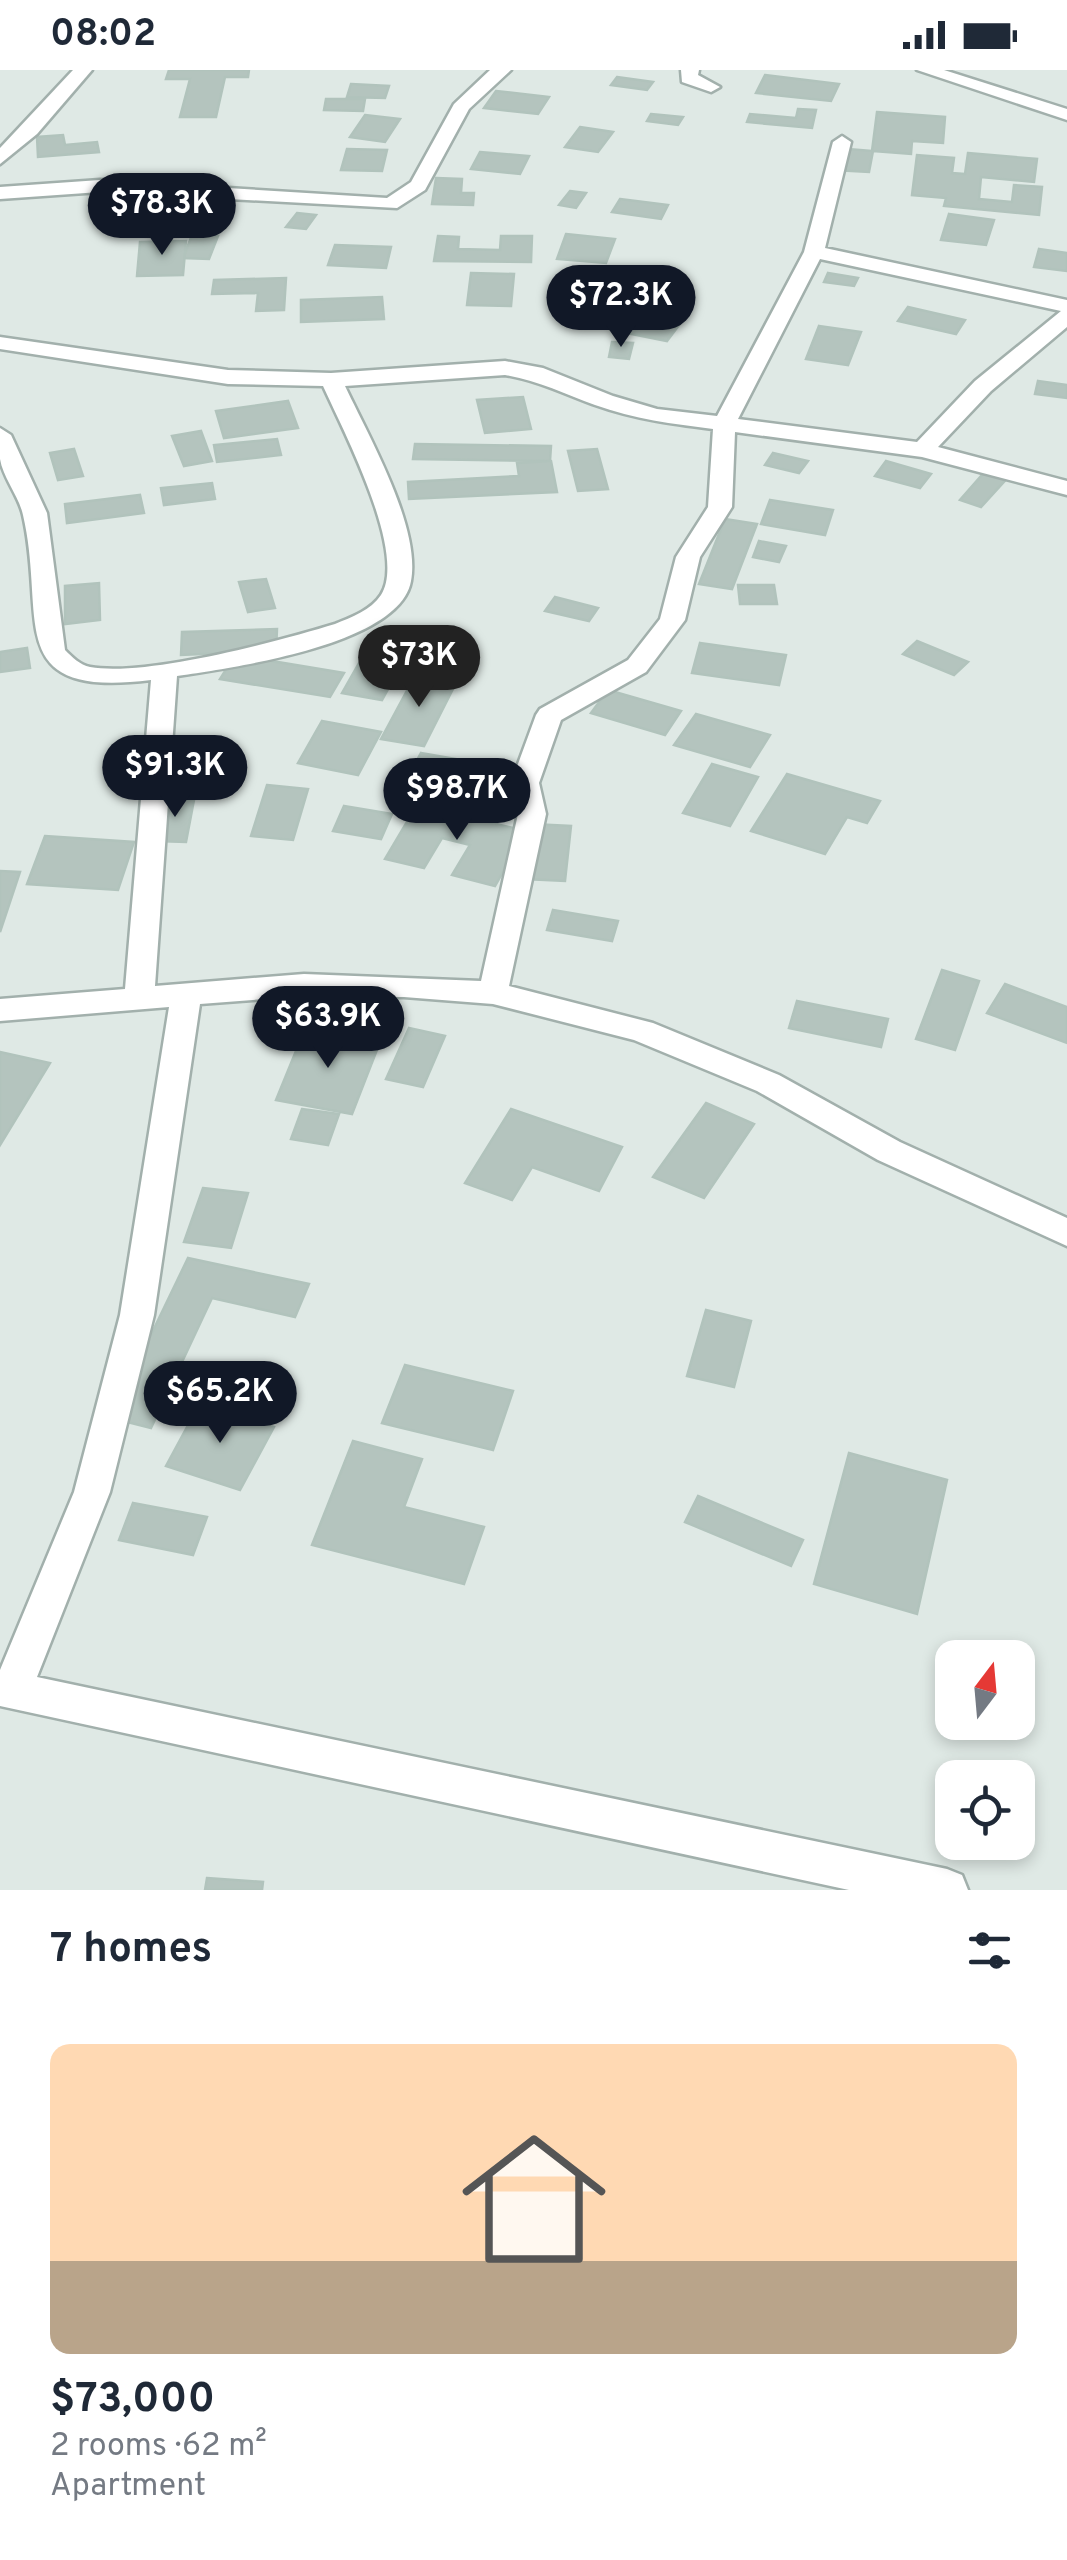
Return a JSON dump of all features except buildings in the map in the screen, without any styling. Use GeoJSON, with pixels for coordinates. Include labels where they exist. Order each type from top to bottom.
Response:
{"type":"FeatureCollection","features":[{"type":"Feature","properties":{"kind":"street"},"geometry":{"type":"LineString","coordinates":[[0,158],[83,70]]}},
{"type":"Feature","properties":{"kind":"street"},"geometry":{"type":"LineString","coordinates":[[0,193],[100,186],[390,204],[405,200],[421,185],[470,95],[502,70]]}},
{"type":"Feature","properties":{"kind":"street"},"geometry":{"type":"LineString","coordinates":[[690,70],[688,78],[710,87]]}},
{"type":"Feature","properties":{"kind":"street"},"geometry":{"type":"LineString","coordinates":[[926,70],[1067,115]]}},
{"type":"Feature","properties":{"kind":"street"},"geometry":{"type":"LineString","coordinates":[[493,993],[532,814],[524,783],[548,715],[638,666],[672,620],[688,557],[720,507],[724,425],[814,252],[842,142]]}},
{"type":"Feature","properties":{"kind":"street"},"geometry":{"type":"LineString","coordinates":[[814,252],[1067,306]]}},
{"type":"Feature","properties":{"kind":"street"},"geometry":{"type":"LineString","coordinates":[[923,450],[982,386],[1067,316]]}},
{"type":"Feature","properties":{"kind":"street"},"geometry":{"type":"LineString","coordinates":[[0,343],[228,378],[331,380],[505,368],[535,373],[605,401],[655,415],[923,450],[1067,488]]}},
{"type":"Feature","properties":{"kind":"street"},"geometry":{"type":"LineString","coordinates":[[0,435],[35,513],[52,652],[68,669],[92,675],[165,669],[331,636],[367,620],[391,601],[399,582],[401,554],[362,448],[331,380]]}},
{"type":"Feature","properties":{"kind":"street"},"geometry":{"type":"LineString","coordinates":[[139,998],[165,669]]}},
{"type":"Feature","properties":{"kind":"street"},"geometry":{"type":"LineString","coordinates":[[0,1010],[304,985],[404,986],[493,993],[642,1031],[768,1083],[889,1151],[1067,1233]]}},
{"type":"Feature","properties":{"kind":"street"},"geometry":{"type":"LineString","coordinates":[[186,994],[137,1315],[92,1492],[6,1690],[947,1890]]}}]}
